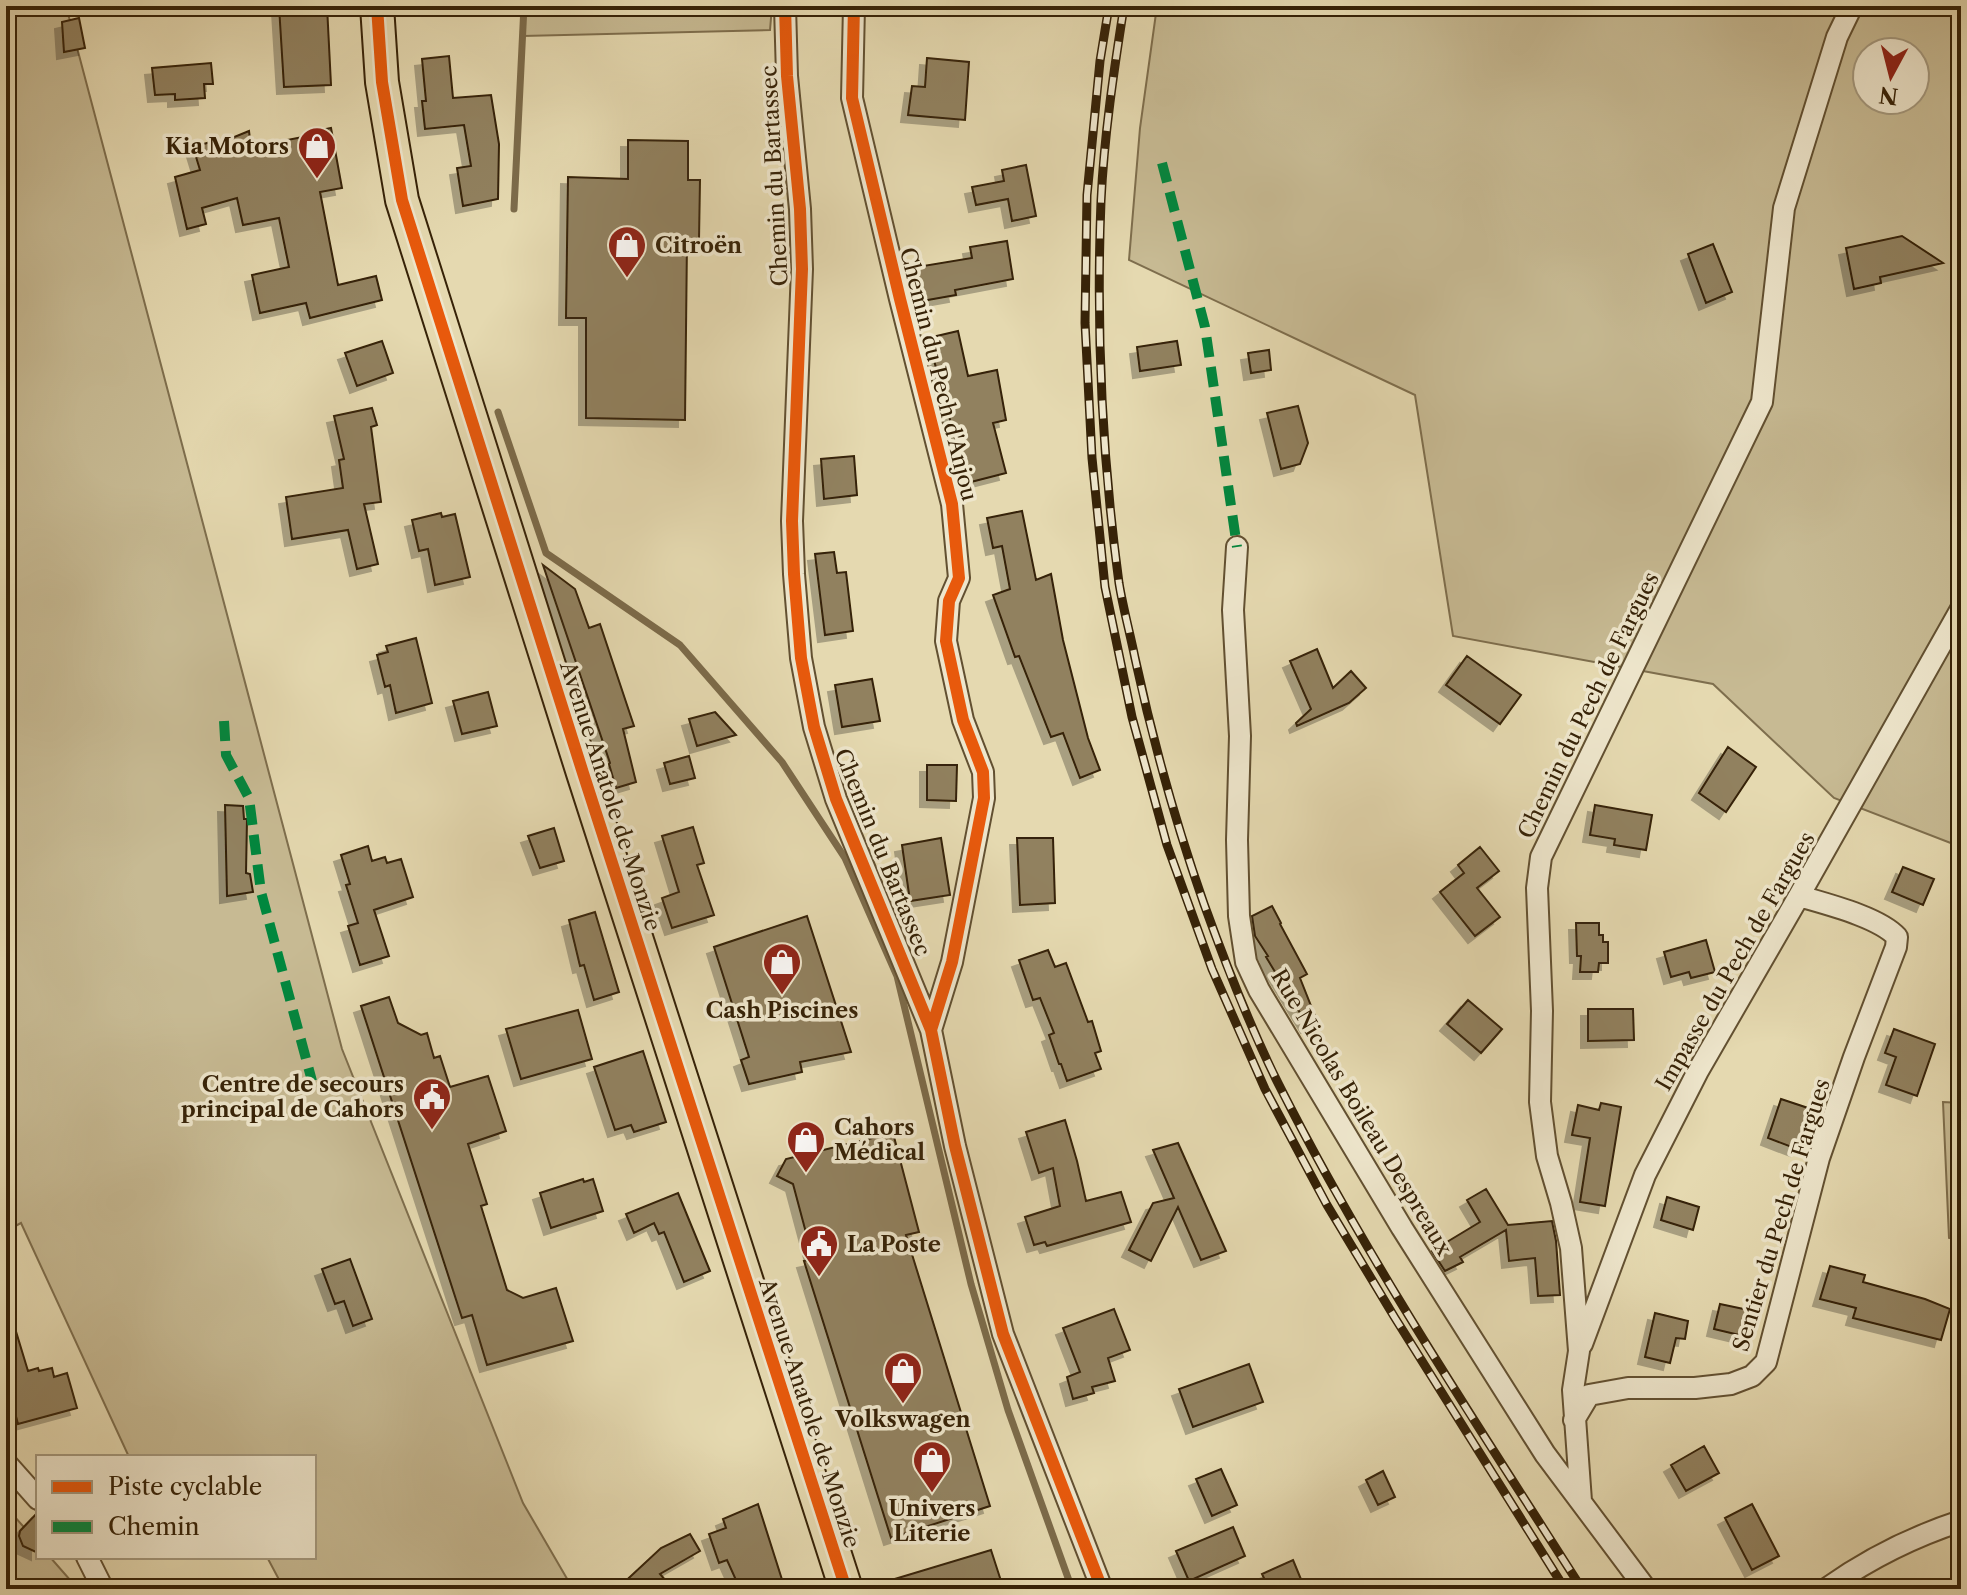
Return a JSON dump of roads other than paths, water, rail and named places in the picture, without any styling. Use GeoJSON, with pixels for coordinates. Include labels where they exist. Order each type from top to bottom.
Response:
{"type":"FeatureCollection","features":[{"type":"Feature","properties":{"kind":"main road","name":"Avenue Anatole de Monzie"},"geometry":{"type":"LineString","coordinates":[[377,6],[382,82],[402,200],[526,597],[846,1589]]}},
{"type":"Feature","properties":{"kind":"street","name":"Chemin du Bartassec"},"geometry":{"type":"LineString","coordinates":[[785,6],[787,76],[800,209],[802,269],[792,521],[794,574],[801,658],[814,727],[836,799],[931,1030],[955,1146],[1003,1334],[1102,1589]]}},
{"type":"Feature","properties":{"kind":"street","name":"Chemin du Pech d'Anjou"},"geometry":{"type":"LineString","coordinates":[[854,6],[852,98],[952,504],[959,578],[949,601],[946,641],[963,720],[983,772],[984,798],[952,962],[931,1030]]}},
{"type":"Feature","properties":{"kind":"street","name":"Chemin du Pech de Fargues"},"geometry":{"type":"LineString","coordinates":[[1581,1501],[1573,1390],[1579,1351],[1571,1248],[1547,1156],[1540,1102],[1542,1011],[1537,888],[1541,857],[1762,402],[1784,208],[1837,37],[1852,6]]}},
{"type":"Feature","properties":{"kind":"street","name":"Rue Nicolas Boileau Despreaux"},"geometry":{"type":"LineString","coordinates":[[1237,547],[1233,610],[1240,736],[1237,840],[1239,916],[1246,962],[1259,990],[1402,1228],[1545,1454],[1646,1589]]}},
{"type":"Feature","properties":{"kind":"street","name":"Impasse du Pech de Fargues"},"geometry":{"type":"LineString","coordinates":[[1579,1351],[1645,1175],[1698,1071],[1961,609]]}},
{"type":"Feature","properties":{"kind":"street","name":"Sentier du Pech de Fargues"},"geometry":{"type":"LineString","coordinates":[[1574,1420],[1589,1395],[1628,1388],[1695,1388],[1731,1384],[1752,1376],[1766,1362],[1819,1158],[1897,937],[1890,929],[1841,908],[1799,896]]}},
{"type":"Feature","properties":{"kind":"street"},"geometry":{"type":"LineString","coordinates":[[6,1463],[36,1497]]}},
{"type":"Feature","properties":{"kind":"street"},"geometry":{"type":"LineString","coordinates":[[1826,1589],[1854,1569],[1897,1546],[1961,1521]]}},
{"type":"Feature","properties":{"kind":"street"},"geometry":{"type":"LineString","coordinates":[[88,1559],[103,1589]]}},
{"type":"Feature","properties":{"kind":"waterway"},"geometry":{"type":"LineString","coordinates":[[514,209],[524,6]]}},
{"type":"Feature","properties":{"kind":"waterway"},"geometry":{"type":"LineString","coordinates":[[498,412],[546,553],[680,645],[782,762],[845,858],[897,976],[971,1284],[1008,1410],[1072,1589]]}},
{"type":"Feature","properties":{"kind":"railway"},"geometry":{"type":"LineString","coordinates":[[1109,6],[1100,61],[1087,195],[1085,323],[1092,458],[1105,587],[1132,717],[1167,845],[1212,969],[1265,1089],[1327,1205],[1565,1589]]}},
{"type":"Feature","properties":{"kind":"railway"},"geometry":{"type":"LineString","coordinates":[[1124,6],[1107,128],[1101,201],[1100,344],[1105,440],[1121,592],[1149,721],[1175,813],[1204,904],[1239,996],[1268,1063],[1313,1150],[1424,1341],[1582,1589]]}},
{"type":"Feature","properties":{"kind":"place","name":"Kia Motors"},"geometry":{"type":"Point","coordinates":[317,180]}},
{"type":"Feature","properties":{"kind":"place","name":"Citroën"},"geometry":{"type":"Point","coordinates":[627,279]}},
{"type":"Feature","properties":{"kind":"place","name":"Cash Piscines"},"geometry":{"type":"Point","coordinates":[782,996]}},
{"type":"Feature","properties":{"kind":"place","name":"Centre de secours principal de Cahors"},"geometry":{"type":"Point","coordinates":[432,1131]}},
{"type":"Feature","properties":{"kind":"place","name":"Cahors Médical"},"geometry":{"type":"Point","coordinates":[806,1174]}},
{"type":"Feature","properties":{"kind":"place","name":"La Poste"},"geometry":{"type":"Point","coordinates":[819,1278]}},
{"type":"Feature","properties":{"kind":"place","name":"Volkswagen"},"geometry":{"type":"Point","coordinates":[903,1405]}},
{"type":"Feature","properties":{"kind":"place","name":"Univers Literie"},"geometry":{"type":"Point","coordinates":[932,1494]}}]}
